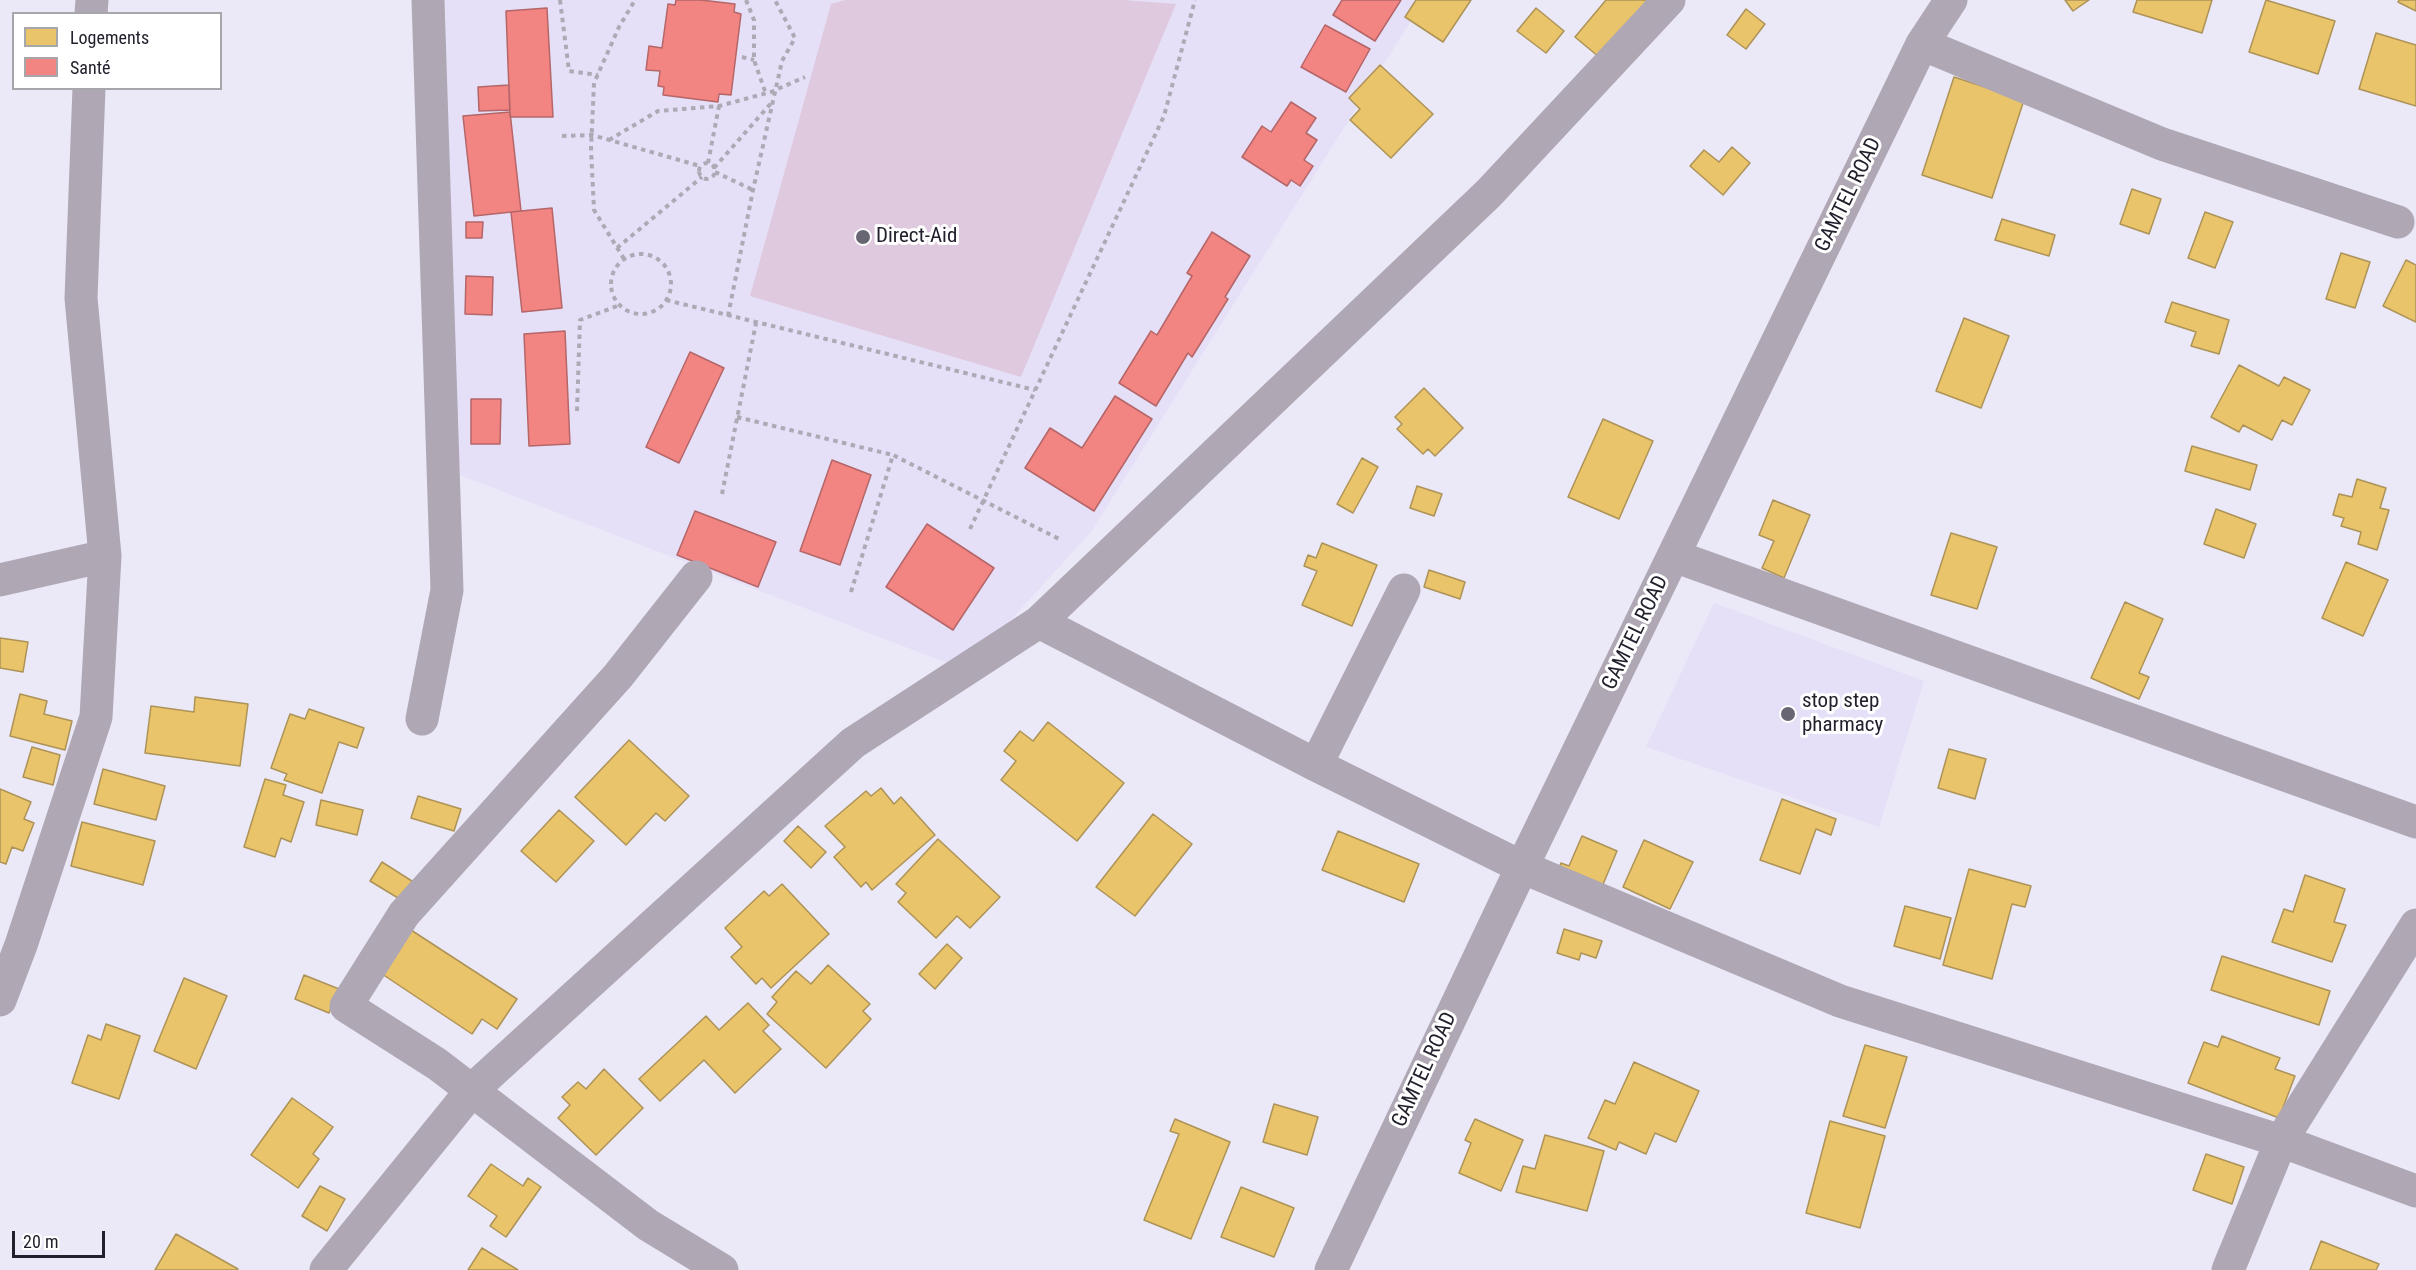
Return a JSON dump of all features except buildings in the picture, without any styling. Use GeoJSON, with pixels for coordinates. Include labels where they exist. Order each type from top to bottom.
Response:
{"type":"FeatureCollection","features":[{"type":"Feature","properties":{"kind":"street"},"geometry":{"type":"LineString","coordinates":[[422,719],[447,590],[428,0]]}},
{"type":"Feature","properties":{"kind":"street"},"geometry":{"type":"LineString","coordinates":[[326,1270],[472,1090],[853,743],[1039,622],[1489,193],[1669,0]]}},
{"type":"Feature","properties":{"kind":"street","name":"GAMTEL ROAD"},"geometry":{"type":"LineString","coordinates":[[1331,1270],[1522,867],[1922,44],[1951,0]]}},
{"type":"Feature","properties":{"kind":"street"},"geometry":{"type":"LineString","coordinates":[[1922,44],[2162,144],[2397,222]]}},
{"type":"Feature","properties":{"kind":"street"},"geometry":{"type":"LineString","coordinates":[[0,1000],[21,945],[96,717],[105,556],[81,298],[88,90]]}},
{"type":"Feature","properties":{"kind":"street"},"geometry":{"type":"LineString","coordinates":[[0,580],[105,556]]}},
{"type":"Feature","properties":{"kind":"street"},"geometry":{"type":"LineString","coordinates":[[1674,556],[2416,822]]}},
{"type":"Feature","properties":{"kind":"street"},"geometry":{"type":"LineString","coordinates":[[696,577],[618,676],[404,914],[346,1006],[437,1064],[648,1225],[722,1270]]}},
{"type":"Feature","properties":{"kind":"street"},"geometry":{"type":"LineString","coordinates":[[1316,765],[1404,590]]}},
{"type":"Feature","properties":{"kind":"street"},"geometry":{"type":"LineString","coordinates":[[1039,622],[1316,765],[1522,867],[1840,1001],[2281,1141],[2416,1191]]}},
{"type":"Feature","properties":{"kind":"street"},"geometry":{"type":"LineString","coordinates":[[2228,1270],[2281,1141],[2416,925]]}},
{"type":"Feature","properties":{"kind":"path"},"geometry":{"type":"LineString","coordinates":[[560,0],[569,71],[598,75]]}},
{"type":"Feature","properties":{"kind":"path"},"geometry":{"type":"LineString","coordinates":[[624,259],[594,210],[592,135],[594,83],[619,27],[635,0]]}},
{"type":"Feature","properties":{"kind":"path"},"geometry":{"type":"LineString","coordinates":[[746,0],[754,20],[754,60],[766,94]]}},
{"type":"Feature","properties":{"kind":"path"},"geometry":{"type":"LineString","coordinates":[[728,316],[782,61],[795,38],[775,0]]}},
{"type":"Feature","properties":{"kind":"path"},"geometry":{"type":"LineString","coordinates":[[970,529],[1164,116],[1195,0]]}},
{"type":"Feature","properties":{"kind":"path"},"geometry":{"type":"LineString","coordinates":[[742,57],[754,60]]}},
{"type":"Feature","properties":{"kind":"path"},"geometry":{"type":"LineString","coordinates":[[609,140],[658,111],[719,106],[766,94],[805,77]]}},
{"type":"Feature","properties":{"kind":"path"},"geometry":{"type":"LineString","coordinates":[[617,248],[702,177],[710,178],[774,99]]}},
{"type":"Feature","properties":{"kind":"path"},"geometry":{"type":"LineString","coordinates":[[708,163],[719,106]]}},
{"type":"Feature","properties":{"kind":"path"},"geometry":{"type":"LineString","coordinates":[[562,136],[592,135],[700,166],[708,163]]}},
{"type":"Feature","properties":{"kind":"path"},"geometry":{"type":"LineString","coordinates":[[708,163],[715,170],[753,190]]}},
{"type":"Feature","properties":{"kind":"path"},"geometry":{"type":"LineString","coordinates":[[700,166],[699,174],[702,177]]}},
{"type":"Feature","properties":{"kind":"path"},"geometry":{"type":"LineString","coordinates":[[637,254],[650,255],[662,262],[669,274],[671,288],[666,300],[657,310],[644,314],[631,312],[620,305],[612,294],[611,281],[615,269],[624,259],[637,254]]}},
{"type":"Feature","properties":{"kind":"path"},"geometry":{"type":"LineString","coordinates":[[666,300],[1035,390]]}},
{"type":"Feature","properties":{"kind":"path"},"geometry":{"type":"LineString","coordinates":[[577,411],[580,320],[620,305]]}},
{"type":"Feature","properties":{"kind":"path"},"geometry":{"type":"LineString","coordinates":[[722,494],[756,323]]}},
{"type":"Feature","properties":{"kind":"path"},"geometry":{"type":"LineString","coordinates":[[737,417],[893,455],[1061,540]]}},
{"type":"Feature","properties":{"kind":"path"},"geometry":{"type":"LineString","coordinates":[[851,592],[893,455]]}},
{"type":"Feature","properties":{"kind":"shaded area","name":"Direct-Aid"},"geometry":{"type":"Polygon","coordinates":[[[445,0],[1424,0],[1091,532],[965,670],[457,474],[445,0]]]}},
{"type":"Feature","properties":{"kind":"shaded area"},"geometry":{"type":"Polygon","coordinates":[[[845,0],[1123,0],[1176,4],[1021,377],[750,296],[831,4],[845,0]]]}},
{"type":"Feature","properties":{"kind":"shaded area","name":"stop step pharmacy"},"geometry":{"type":"Polygon","coordinates":[[[1714,603],[1924,681],[1879,827],[1646,747],[1714,603]]]}},
{"type":"Feature","properties":{"kind":"place","name":"Direct-Aid"},"geometry":{"type":"Point","coordinates":[863,237]}},
{"type":"Feature","properties":{"kind":"place","name":"stop step pharmacy"},"geometry":{"type":"Point","coordinates":[1788,714]}}]}
